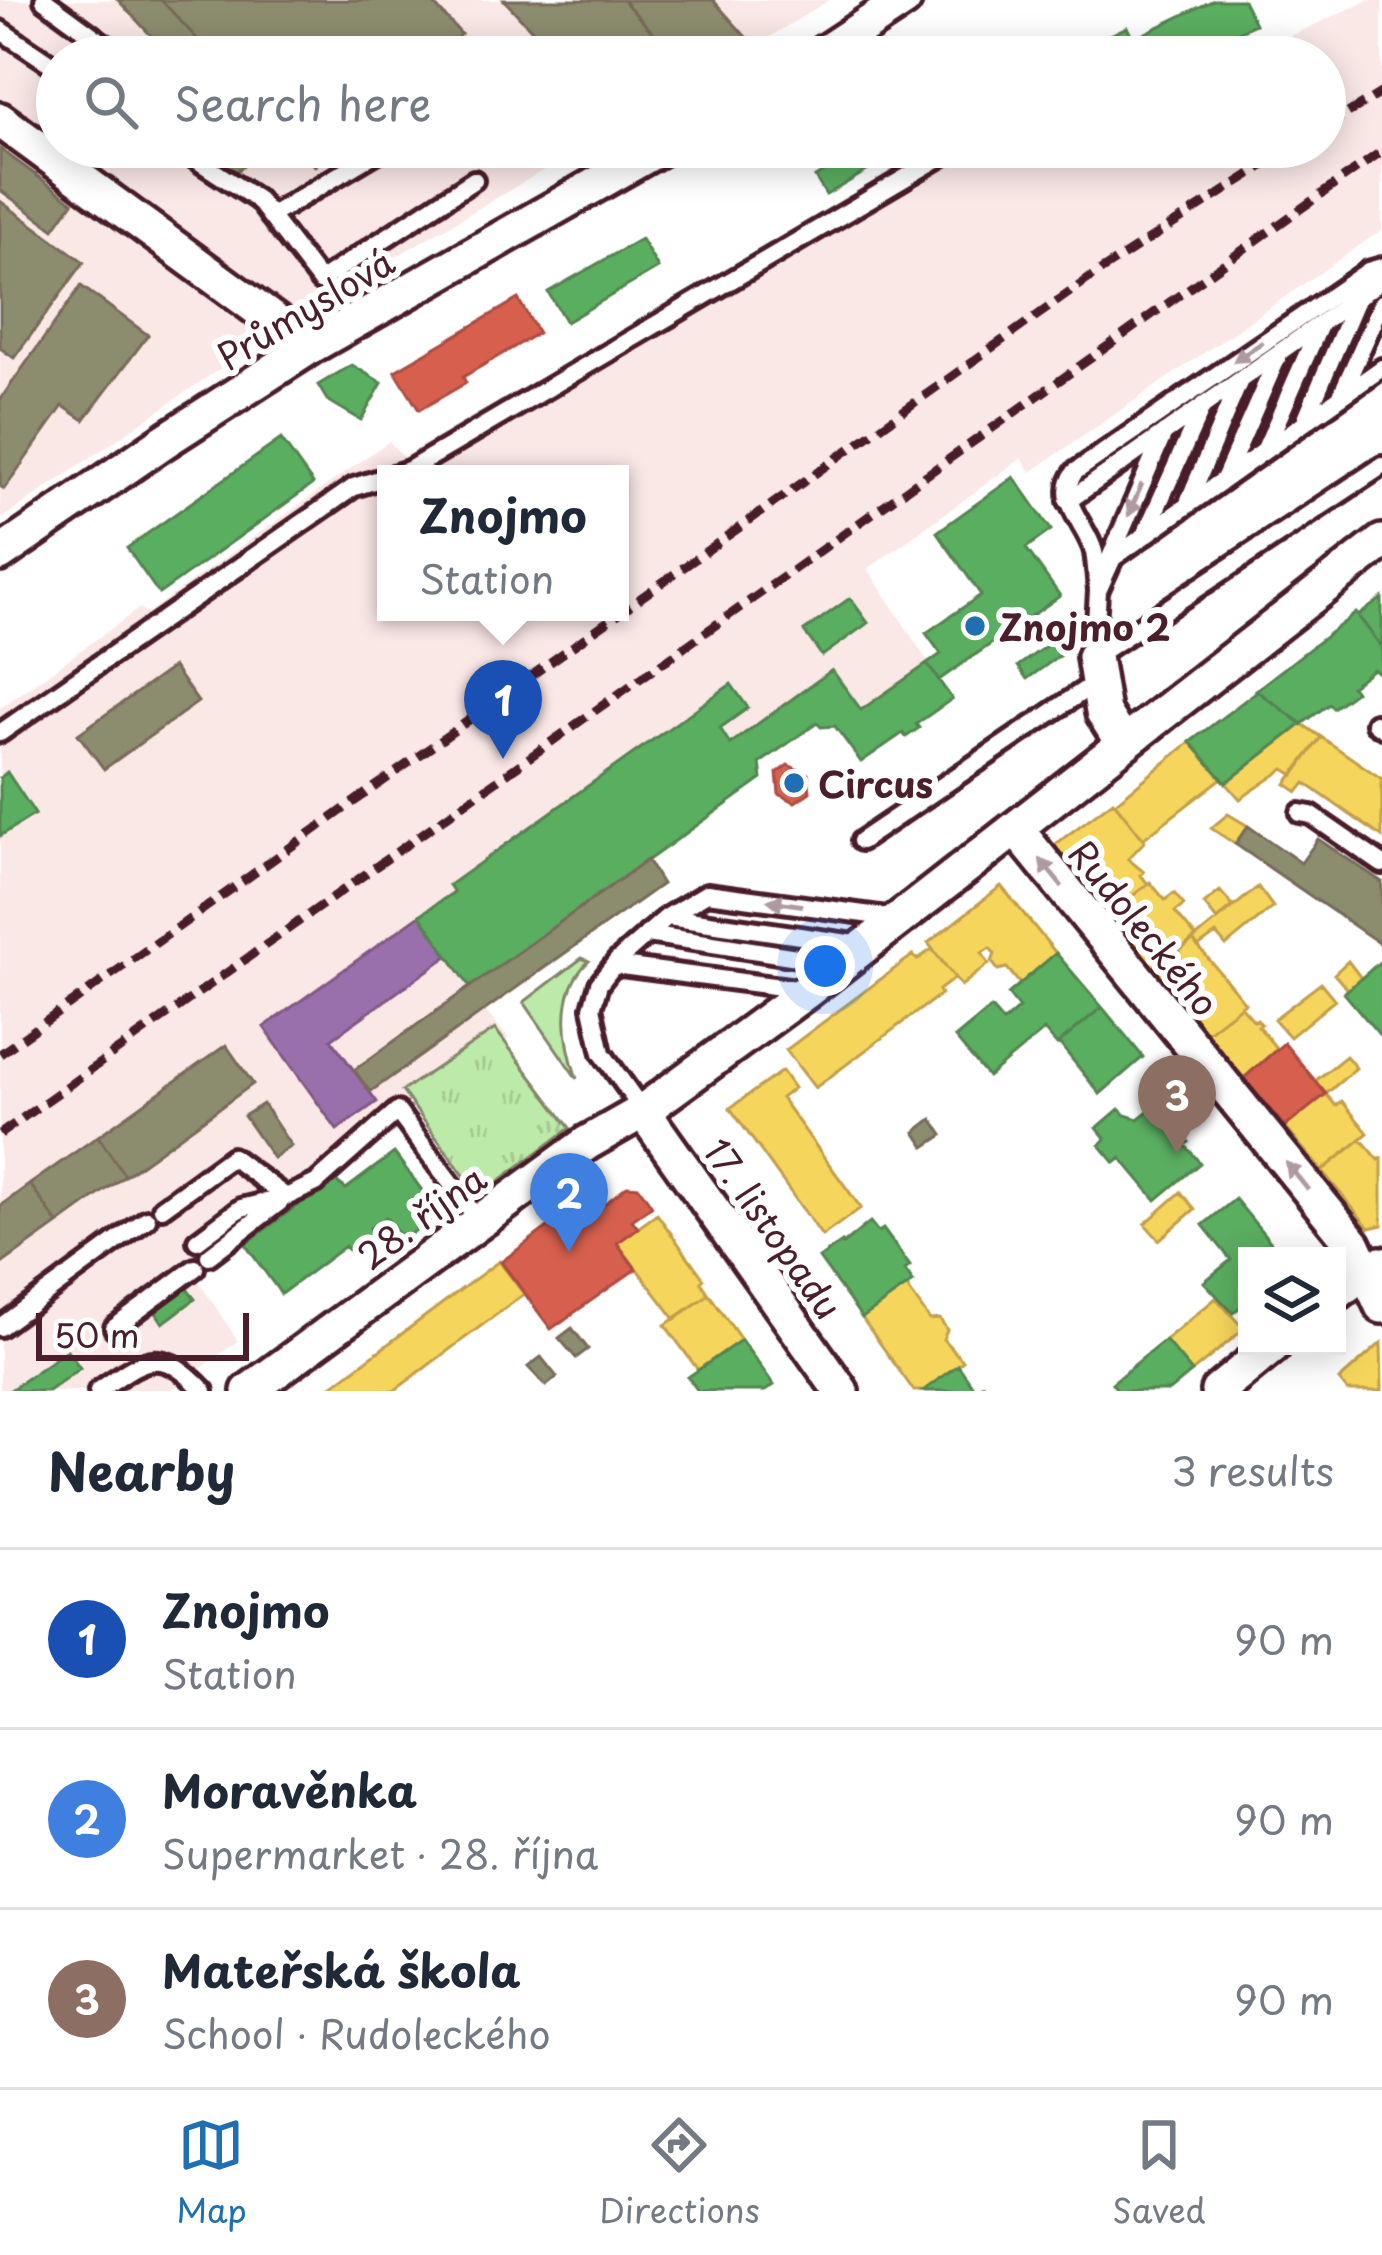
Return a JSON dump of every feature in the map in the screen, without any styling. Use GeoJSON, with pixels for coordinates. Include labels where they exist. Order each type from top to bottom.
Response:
{"type":"FeatureCollection","features":[{"type":"Feature","properties":{"kind":"street"},"geometry":{"type":"LineString","coordinates":[[850,36],[904,0]]}},
{"type":"Feature","properties":{"kind":"street"},"geometry":{"type":"LineString","coordinates":[[0,120],[36,146]]}},
{"type":"Feature","properties":{"kind":"street"},"geometry":{"type":"LineString","coordinates":[[66,168],[310,347]]}},
{"type":"Feature","properties":{"kind":"street","name":"Průmyslová"},"geometry":{"type":"LineString","coordinates":[[0,554],[310,347],[625,168]]}},
{"type":"Feature","properties":{"kind":"street","name":"28. října"},"geometry":{"type":"LineString","coordinates":[[249,1391],[586,1143],[643,1111],[807,991],[1382,542]]}},
{"type":"Feature","properties":{"kind":"street"},"geometry":{"type":"LineString","coordinates":[[1096,669],[1103,712],[1123,744]]}},
{"type":"Feature","properties":{"kind":"street","name":"Rudoleckého"},"geometry":{"type":"LineString","coordinates":[[1016,830],[1373,1267],[1382,1306]]}},
{"type":"Feature","properties":{"kind":"street","name":"17. listopadu"},"geometry":{"type":"LineString","coordinates":[[643,1111],[841,1391]]}},
{"type":"Feature","properties":{"kind":"street"},"geometry":{"type":"LineString","coordinates":[[1346,1286],[1373,1267]]}},
{"type":"Feature","properties":{"kind":"street"},"geometry":{"type":"LineString","coordinates":[[1218,1391],[1262,1355]]}},
{"type":"Feature","properties":{"kind":"lane"},"geometry":{"type":"LineString","coordinates":[[44,0],[93,36]]}},
{"type":"Feature","properties":{"kind":"lane"},"geometry":{"type":"LineString","coordinates":[[0,30],[36,54]]}},
{"type":"Feature","properties":{"kind":"lane"},"geometry":{"type":"LineString","coordinates":[[209,168],[258,200],[320,281],[474,180]]}},
{"type":"Feature","properties":{"kind":"lane"},"geometry":{"type":"LineString","coordinates":[[270,216],[351,168]]}},
{"type":"Feature","properties":{"kind":"lane"},"geometry":{"type":"LineString","coordinates":[[417,465],[922,168]]}},
{"type":"Feature","properties":{"kind":"lane"},"geometry":{"type":"LineString","coordinates":[[1096,669],[1098,591],[1093,549],[1068,501],[1067,484],[1075,472],[1368,271],[1382,267]]}},
{"type":"Feature","properties":{"kind":"lane"},"geometry":{"type":"LineString","coordinates":[[1068,501],[1382,280]]}},
{"type":"Feature","properties":{"kind":"lane"},"geometry":{"type":"LineString","coordinates":[[1304,423],[1358,298]]}},
{"type":"Feature","properties":{"kind":"lane"},"geometry":{"type":"LineString","coordinates":[[1341,395],[1382,304]]}},
{"type":"Feature","properties":{"kind":"lane"},"geometry":{"type":"LineString","coordinates":[[1264,450],[1320,324]]}},
{"type":"Feature","properties":{"kind":"lane"},"geometry":{"type":"LineString","coordinates":[[1225,478],[1280,352]]}},
{"type":"Feature","properties":{"kind":"lane"},"geometry":{"type":"LineString","coordinates":[[1106,569],[1125,548],[1382,368]]}},
{"type":"Feature","properties":{"kind":"lane"},"geometry":{"type":"LineString","coordinates":[[1188,503],[1240,380]]}},
{"type":"Feature","properties":{"kind":"lane"},"geometry":{"type":"LineString","coordinates":[[1145,534],[1203,404]]}},
{"type":"Feature","properties":{"kind":"lane"},"geometry":{"type":"LineString","coordinates":[[1098,591],[1164,432]]}},
{"type":"Feature","properties":{"kind":"lane"},"geometry":{"type":"LineString","coordinates":[[861,842],[1382,466]]}},
{"type":"Feature","properties":{"kind":"lane"},"geometry":{"type":"LineString","coordinates":[[0,733],[354,487],[377,480]]}},
{"type":"Feature","properties":{"kind":"lane"},"geometry":{"type":"LineString","coordinates":[[1300,813],[1311,815],[1382,863]]}},
{"type":"Feature","properties":{"kind":"lane"},"geometry":{"type":"LineString","coordinates":[[643,1111],[602,1053],[592,1009],[599,984],[614,965],[667,917],[707,893],[901,919]]}},
{"type":"Feature","properties":{"kind":"lane"},"geometry":{"type":"LineString","coordinates":[[667,917],[852,954]]}},
{"type":"Feature","properties":{"kind":"lane"},"geometry":{"type":"LineString","coordinates":[[647,934],[852,954]]}},
{"type":"Feature","properties":{"kind":"lane"},"geometry":{"type":"LineString","coordinates":[[614,965],[807,991]]}},
{"type":"Feature","properties":{"kind":"lane"},"geometry":{"type":"LineString","coordinates":[[197,1240],[241,1208],[286,1197],[316,1183],[397,1111],[479,1221]]}},
{"type":"Feature","properties":{"kind":"lane"},"geometry":{"type":"LineString","coordinates":[[0,1327],[232,1156],[286,1197]]}},
{"type":"Feature","properties":{"kind":"lane"},"geometry":{"type":"LineString","coordinates":[[114,1328],[286,1197]]}},
{"type":"Feature","properties":{"kind":"lane"},"geometry":{"type":"LineString","coordinates":[[98,1391],[140,1362],[154,1358],[178,1366],[204,1391]]}},
{"type":"Feature","properties":{"kind":"shaded area"},"geometry":{"type":"Polygon","coordinates":[[[0,0],[829,0],[772,36],[36,36],[36,168],[547,168],[308,308],[0,520],[0,0]]]}},
{"type":"Feature","properties":{"kind":"shaded area"},"geometry":{"type":"Polygon","coordinates":[[[1369,0],[1382,0],[1382,230],[1031,472],[1022,458],[868,569],[952,699],[917,723],[919,728],[906,737],[903,733],[861,762],[836,726],[831,729],[817,723],[761,763],[762,779],[648,860],[663,885],[486,1012],[509,1038],[410,1102],[351,1164],[197,1279],[238,1341],[170,1391],[0,1391],[0,708],[140,608],[147,613],[389,441],[403,457],[894,168],[1346,168],[1346,36],[1290,36],[1369,0]]]}},
{"type":"Feature","properties":{"kind":"green space"},"geometry":{"type":"Polygon","coordinates":[[[582,958],[589,961],[571,987],[566,1017],[577,1079],[524,1002],[582,958]]]}},
{"type":"Feature","properties":{"kind":"green space"},"geometry":{"type":"Polygon","coordinates":[[[495,1029],[570,1128],[479,1196],[402,1091],[495,1029]]]}},
{"type":"Feature","properties":{"kind":"building: Homes"},"geometry":{"type":"Polygon","coordinates":[[[1302,724],[1321,737],[1294,775],[1284,769],[1240,799],[1226,783],[1302,724]]]}},
{"type":"Feature","properties":{"kind":"building: Homes"},"geometry":{"type":"Polygon","coordinates":[[[1321,737],[1382,779],[1382,837],[1305,783],[1298,792],[1286,784],[1321,737]]]}},
{"type":"Feature","properties":{"kind":"building: Homes"},"geometry":{"type":"Polygon","coordinates":[[[1190,742],[1222,778],[1143,839],[1115,803],[1190,742]]]}},
{"type":"Feature","properties":{"kind":"building: Homes"},"geometry":{"type":"Polygon","coordinates":[[[1113,801],[1145,841],[1128,859],[1144,872],[1141,875],[1148,884],[1108,915],[1053,846],[1113,801]]]}},
{"type":"Feature","properties":{"kind":"building: Homes"},"geometry":{"type":"Polygon","coordinates":[[[1228,814],[1248,826],[1235,844],[1211,828],[1228,814]]]}},
{"type":"Feature","properties":{"kind":"building: Homes"},"geometry":{"type":"Polygon","coordinates":[[[1150,882],[1165,900],[1174,893],[1184,905],[1175,912],[1196,937],[1155,971],[1108,915],[1150,882]]]}},
{"type":"Feature","properties":{"kind":"building: Homes"},"geometry":{"type":"Polygon","coordinates":[[[1001,886],[1056,953],[1020,984],[1007,968],[998,970],[990,948],[982,953],[989,964],[961,986],[928,943],[1001,886]]]}},
{"type":"Feature","properties":{"kind":"building: Homes"},"geometry":{"type":"Polygon","coordinates":[[[1258,887],[1273,907],[1226,946],[1216,934],[1198,947],[1193,940],[1258,887]]]}},
{"type":"Feature","properties":{"kind":"building: Homes"},"geometry":{"type":"Polygon","coordinates":[[[1220,891],[1233,906],[1217,920],[1204,904],[1220,891]]]}},
{"type":"Feature","properties":{"kind":"building: Homes"},"geometry":{"type":"Polygon","coordinates":[[[1193,940],[1245,1003],[1206,1033],[1155,971],[1193,940]]]}},
{"type":"Feature","properties":{"kind":"building: Homes"},"geometry":{"type":"Polygon","coordinates":[[[932,949],[955,978],[939,990],[941,994],[815,1088],[786,1050],[913,955],[917,960],[932,949]]]}},
{"type":"Feature","properties":{"kind":"building: Homes"},"geometry":{"type":"Polygon","coordinates":[[[1348,961],[1361,978],[1348,990],[1334,974],[1348,961]]]}},
{"type":"Feature","properties":{"kind":"building: Homes"},"geometry":{"type":"Polygon","coordinates":[[[1321,983],[1335,1000],[1290,1037],[1274,1019],[1321,983]]]}},
{"type":"Feature","properties":{"kind":"building: Homes"},"geometry":{"type":"Polygon","coordinates":[[[1241,1006],[1257,1019],[1277,1049],[1244,1078],[1206,1033],[1241,1006]]]}},
{"type":"Feature","properties":{"kind":"building: Homes"},"geometry":{"type":"Polygon","coordinates":[[[1346,1056],[1356,1068],[1326,1094],[1315,1081],[1346,1056]]]}},
{"type":"Feature","properties":{"kind":"building: Homes"},"geometry":{"type":"Polygon","coordinates":[[[782,1071],[794,1088],[781,1098],[861,1208],[822,1236],[730,1108],[782,1071]]]}},
{"type":"Feature","properties":{"kind":"building: Homes"},"geometry":{"type":"Polygon","coordinates":[[[1326,1094],[1336,1106],[1342,1101],[1368,1133],[1322,1171],[1285,1127],[1326,1094]]]}},
{"type":"Feature","properties":{"kind":"building: Homes"},"geometry":{"type":"Polygon","coordinates":[[[1361,1139],[1382,1158],[1382,1225],[1369,1228],[1322,1171],[1361,1139]]]}},
{"type":"Feature","properties":{"kind":"building: Homes"},"geometry":{"type":"Polygon","coordinates":[[[1181,1192],[1195,1209],[1159,1240],[1145,1224],[1181,1192]]]}},
{"type":"Feature","properties":{"kind":"building: Homes"},"geometry":{"type":"Polygon","coordinates":[[[657,1214],[704,1279],[701,1282],[709,1294],[675,1319],[617,1243],[657,1214]]]}},
{"type":"Feature","properties":{"kind":"building: Homes"},"geometry":{"type":"Polygon","coordinates":[[[499,1261],[524,1294],[394,1391],[337,1391],[332,1386],[499,1261]]]}},
{"type":"Feature","properties":{"kind":"building: Homes"},"geometry":{"type":"Polygon","coordinates":[[[906,1286],[930,1320],[940,1319],[947,1330],[943,1339],[963,1361],[923,1391],[914,1391],[862,1318],[906,1286]]]}},
{"type":"Feature","properties":{"kind":"building: Homes"},"geometry":{"type":"Polygon","coordinates":[[[709,1294],[741,1340],[698,1370],[665,1325],[709,1294]]]}},
{"type":"Feature","properties":{"kind":"building: Homes"},"geometry":{"type":"Polygon","coordinates":[[[1216,1298],[1238,1322],[1238,1334],[1192,1372],[1165,1340],[1216,1298]]]}},
{"type":"Feature","properties":{"kind":"building: Homes"},"geometry":{"type":"Polygon","coordinates":[[[1381,1343],[1382,1391],[1348,1391],[1339,1380],[1381,1343]]]}},
{"type":"Feature","properties":{"kind":"building: Shops"},"geometry":{"type":"Polygon","coordinates":[[[518,299],[538,333],[463,377],[466,383],[419,410],[395,371],[518,299]]]}},
{"type":"Feature","properties":{"kind":"building: Shops","name":"Circus"},"geometry":{"type":"Polygon","coordinates":[[[788,765],[808,774],[810,792],[795,802],[779,794],[777,773],[788,765]]]}},
{"type":"Feature","properties":{"kind":"building: Shops"},"geometry":{"type":"Polygon","coordinates":[[[1284,1043],[1326,1094],[1285,1127],[1244,1078],[1284,1043]]]}},
{"type":"Feature","properties":{"kind":"building: Shops"},"geometry":{"type":"Polygon","coordinates":[[[627,1186],[639,1187],[652,1206],[632,1220],[638,1228],[617,1243],[636,1269],[551,1329],[501,1262],[565,1214],[575,1228],[627,1186]]]}},
{"type":"Feature","properties":{"kind":"building: Offices"},"geometry":{"type":"Polygon","coordinates":[[[420,915],[448,956],[331,1039],[377,1102],[337,1130],[264,1027],[420,915]]]}},
{"type":"Feature","properties":{"kind":"building: Public"},"geometry":{"type":"Polygon","coordinates":[[[1214,0],[1243,0],[1255,24],[1230,36],[1139,36],[1214,0]]]}},
{"type":"Feature","properties":{"kind":"building: Public"},"geometry":{"type":"Polygon","coordinates":[[[1127,27],[1132,36],[1108,36],[1127,27]]]}},
{"type":"Feature","properties":{"kind":"building: Public"},"geometry":{"type":"Polygon","coordinates":[[[819,168],[872,168],[826,195],[815,177],[822,173],[819,168]]]}},
{"type":"Feature","properties":{"kind":"building: Public"},"geometry":{"type":"Polygon","coordinates":[[[641,239],[658,268],[566,322],[548,292],[641,239]]]}},
{"type":"Feature","properties":{"kind":"building: Public"},"geometry":{"type":"Polygon","coordinates":[[[352,365],[382,383],[361,420],[327,400],[318,385],[352,365]]]}},
{"type":"Feature","properties":{"kind":"building: Public"},"geometry":{"type":"Polygon","coordinates":[[[281,439],[313,484],[159,594],[127,548],[281,439]]]}},
{"type":"Feature","properties":{"kind":"building: Public"},"geometry":{"type":"Polygon","coordinates":[[[1014,477],[1051,530],[1026,548],[1060,596],[939,680],[927,664],[941,654],[926,633],[981,595],[937,532],[1014,477]]]}},
{"type":"Feature","properties":{"kind":"building: Public"},"geometry":{"type":"Polygon","coordinates":[[[850,598],[868,623],[822,656],[804,631],[850,598]]]}},
{"type":"Feature","properties":{"kind":"building: Public"},"geometry":{"type":"Polygon","coordinates":[[[1382,598],[1382,647],[1358,616],[1382,598]]]}},
{"type":"Feature","properties":{"kind":"building: Public"},"geometry":{"type":"Polygon","coordinates":[[[1356,613],[1382,647],[1382,675],[1373,669],[1351,686],[1355,692],[1302,724],[1256,690],[1356,613]]]}},
{"type":"Feature","properties":{"kind":"building: Public"},"geometry":{"type":"Polygon","coordinates":[[[1050,643],[1059,656],[1027,679],[1018,666],[1050,643]]]}},
{"type":"Feature","properties":{"kind":"building: Public"},"geometry":{"type":"Polygon","coordinates":[[[927,664],[952,699],[916,724],[919,728],[906,737],[903,733],[861,762],[835,726],[817,723],[760,763],[762,779],[470,987],[420,915],[454,892],[449,885],[731,684],[748,708],[720,728],[730,744],[832,670],[861,710],[927,664]]]}},
{"type":"Feature","properties":{"kind":"building: Public"},"geometry":{"type":"Polygon","coordinates":[[[1257,691],[1302,724],[1226,783],[1190,742],[1257,691]]]}},
{"type":"Feature","properties":{"kind":"building: Public"},"geometry":{"type":"Polygon","coordinates":[[[7,772],[35,814],[0,836],[0,778],[7,772]]]}},
{"type":"Feature","properties":{"kind":"building: Public"},"geometry":{"type":"Polygon","coordinates":[[[1056,953],[1102,1007],[1057,1045],[1044,1030],[988,1077],[955,1038],[991,1008],[1003,1022],[1019,1008],[1008,994],[1056,953]]]}},
{"type":"Feature","properties":{"kind":"building: Public"},"geometry":{"type":"Polygon","coordinates":[[[1382,960],[1382,1038],[1344,993],[1382,960]]]}},
{"type":"Feature","properties":{"kind":"building: Public"},"geometry":{"type":"Polygon","coordinates":[[[1102,1007],[1143,1057],[1100,1094],[1059,1043],[1102,1007]]]}},
{"type":"Feature","properties":{"kind":"building: Public"},"geometry":{"type":"Polygon","coordinates":[[[1153,1107],[1189,1142],[1185,1145],[1200,1163],[1156,1200],[1121,1158],[1115,1163],[1100,1145],[1106,1139],[1097,1128],[1119,1109],[1138,1119],[1153,1107]]]}},
{"type":"Feature","properties":{"kind":"building: Public"},"geometry":{"type":"Polygon","coordinates":[[[394,1153],[439,1213],[403,1240],[386,1217],[370,1228],[380,1240],[374,1236],[351,1253],[345,1246],[281,1294],[245,1244],[333,1179],[346,1189],[394,1153]]]}},
{"type":"Feature","properties":{"kind":"building: Public"},"geometry":{"type":"Polygon","coordinates":[[[1235,1199],[1275,1247],[1238,1247],[1238,1309],[1233,1313],[1204,1282],[1231,1260],[1203,1225],[1235,1199]]]}},
{"type":"Feature","properties":{"kind":"building: Public"},"geometry":{"type":"Polygon","coordinates":[[[870,1222],[878,1232],[883,1229],[910,1266],[905,1270],[913,1282],[862,1318],[819,1258],[870,1222]]]}},
{"type":"Feature","properties":{"kind":"building: Public"},"geometry":{"type":"Polygon","coordinates":[[[186,1288],[195,1299],[163,1323],[155,1311],[186,1288]]]}},
{"type":"Feature","properties":{"kind":"building: Public"},"geometry":{"type":"Polygon","coordinates":[[[741,1340],[774,1385],[765,1391],[698,1391],[688,1377],[741,1340]]]}},
{"type":"Feature","properties":{"kind":"building: Public"},"geometry":{"type":"Polygon","coordinates":[[[1165,1340],[1192,1372],[1169,1391],[1118,1391],[1112,1383],[1165,1340]]]}},
{"type":"Feature","properties":{"kind":"building: Public"},"geometry":{"type":"Polygon","coordinates":[[[67,1350],[80,1368],[48,1391],[9,1391],[67,1350]]]}},
{"type":"Feature","properties":{"kind":"building: Public"},"geometry":{"type":"Polygon","coordinates":[[[958,1365],[975,1389],[983,1384],[987,1391],[923,1391],[958,1365]]]}},
{"type":"Feature","properties":{"kind":"building: Industry"},"geometry":{"type":"Polygon","coordinates":[[[118,0],[161,0],[194,36],[151,36],[118,0]]]}},
{"type":"Feature","properties":{"kind":"building: Industry"},"geometry":{"type":"Polygon","coordinates":[[[161,0],[430,0],[461,34],[459,36],[194,36],[161,0]]]}},
{"type":"Feature","properties":{"kind":"building: Industry"},"geometry":{"type":"Polygon","coordinates":[[[504,0],[623,0],[656,36],[537,36],[504,0]]]}},
{"type":"Feature","properties":{"kind":"building: Industry"},"geometry":{"type":"Polygon","coordinates":[[[623,0],[713,0],[745,36],[656,36],[623,0]]]}},
{"type":"Feature","properties":{"kind":"building: Industry"},"geometry":{"type":"Polygon","coordinates":[[[0,149],[73,202],[54,229],[0,190],[0,149]]]}},
{"type":"Feature","properties":{"kind":"building: Industry"},"geometry":{"type":"Polygon","coordinates":[[[0,201],[84,262],[14,358],[0,348],[0,201]]]}},
{"type":"Feature","properties":{"kind":"building: Industry"},"geometry":{"type":"Polygon","coordinates":[[[81,286],[148,335],[84,420],[63,406],[4,489],[0,486],[0,400],[81,286]]]}},
{"type":"Feature","properties":{"kind":"building: Industry"},"geometry":{"type":"Polygon","coordinates":[[[173,667],[198,702],[104,769],[78,734],[173,667]]]}},
{"type":"Feature","properties":{"kind":"building: Industry"},"geometry":{"type":"Polygon","coordinates":[[[1248,826],[1301,863],[1318,839],[1382,882],[1382,945],[1235,844],[1248,826]]]}},
{"type":"Feature","properties":{"kind":"building: Industry"},"geometry":{"type":"Polygon","coordinates":[[[647,860],[662,884],[370,1092],[354,1070],[647,860]]]}},
{"type":"Feature","properties":{"kind":"building: Industry"},"geometry":{"type":"Polygon","coordinates":[[[226,1045],[253,1084],[125,1176],[98,1136],[226,1045]]]}},
{"type":"Feature","properties":{"kind":"building: Industry"},"geometry":{"type":"Polygon","coordinates":[[[263,1104],[291,1146],[273,1158],[244,1116],[263,1104]]]}},
{"type":"Feature","properties":{"kind":"building: Industry"},"geometry":{"type":"Polygon","coordinates":[[[932,1119],[943,1135],[925,1147],[915,1132],[932,1119]]]}},
{"type":"Feature","properties":{"kind":"building: Industry"},"geometry":{"type":"Polygon","coordinates":[[[98,1136],[125,1176],[58,1224],[30,1184],[98,1136]]]}},
{"type":"Feature","properties":{"kind":"building: Industry"},"geometry":{"type":"Polygon","coordinates":[[[30,1184],[58,1224],[0,1265],[0,1206],[30,1184]]]}},
{"type":"Feature","properties":{"kind":"building: Industry"},"geometry":{"type":"Polygon","coordinates":[[[572,1328],[588,1349],[576,1358],[559,1338],[572,1328]]]}},
{"type":"Feature","properties":{"kind":"building: Industry"},"geometry":{"type":"Polygon","coordinates":[[[541,1357],[557,1377],[546,1386],[528,1367],[541,1357]]]}},
{"type":"Feature","properties":{"kind":"railway"},"geometry":{"type":"LineString","coordinates":[[1346,114],[1382,92]]}},
{"type":"Feature","properties":{"kind":"railway"},"geometry":{"type":"LineString","coordinates":[[0,1134],[1382,151]]}},
{"type":"Feature","properties":{"kind":"railway"},"geometry":{"type":"LineString","coordinates":[[629,606],[1094,275],[1260,168]]}},
{"type":"Feature","properties":{"kind":"railway"},"geometry":{"type":"LineString","coordinates":[[0,1054],[608,621]]}},
{"type":"Feature","properties":{"kind":"place","name":"Znojmo 2"},"geometry":{"type":"Point","coordinates":[975,626]}},
{"type":"Feature","properties":{"kind":"place","name":"Znojmo"},"geometry":{"type":"Point","coordinates":[503,759]}},
{"type":"Feature","properties":{"kind":"place","name":"Circus"},"geometry":{"type":"Point","coordinates":[794,783]}},
{"type":"Feature","properties":{"kind":"place","name":"Mateřská škola"},"geometry":{"type":"Point","coordinates":[1177,1154]}},
{"type":"Feature","properties":{"kind":"place","name":"Moravěnka"},"geometry":{"type":"Point","coordinates":[569,1252]}}]}
